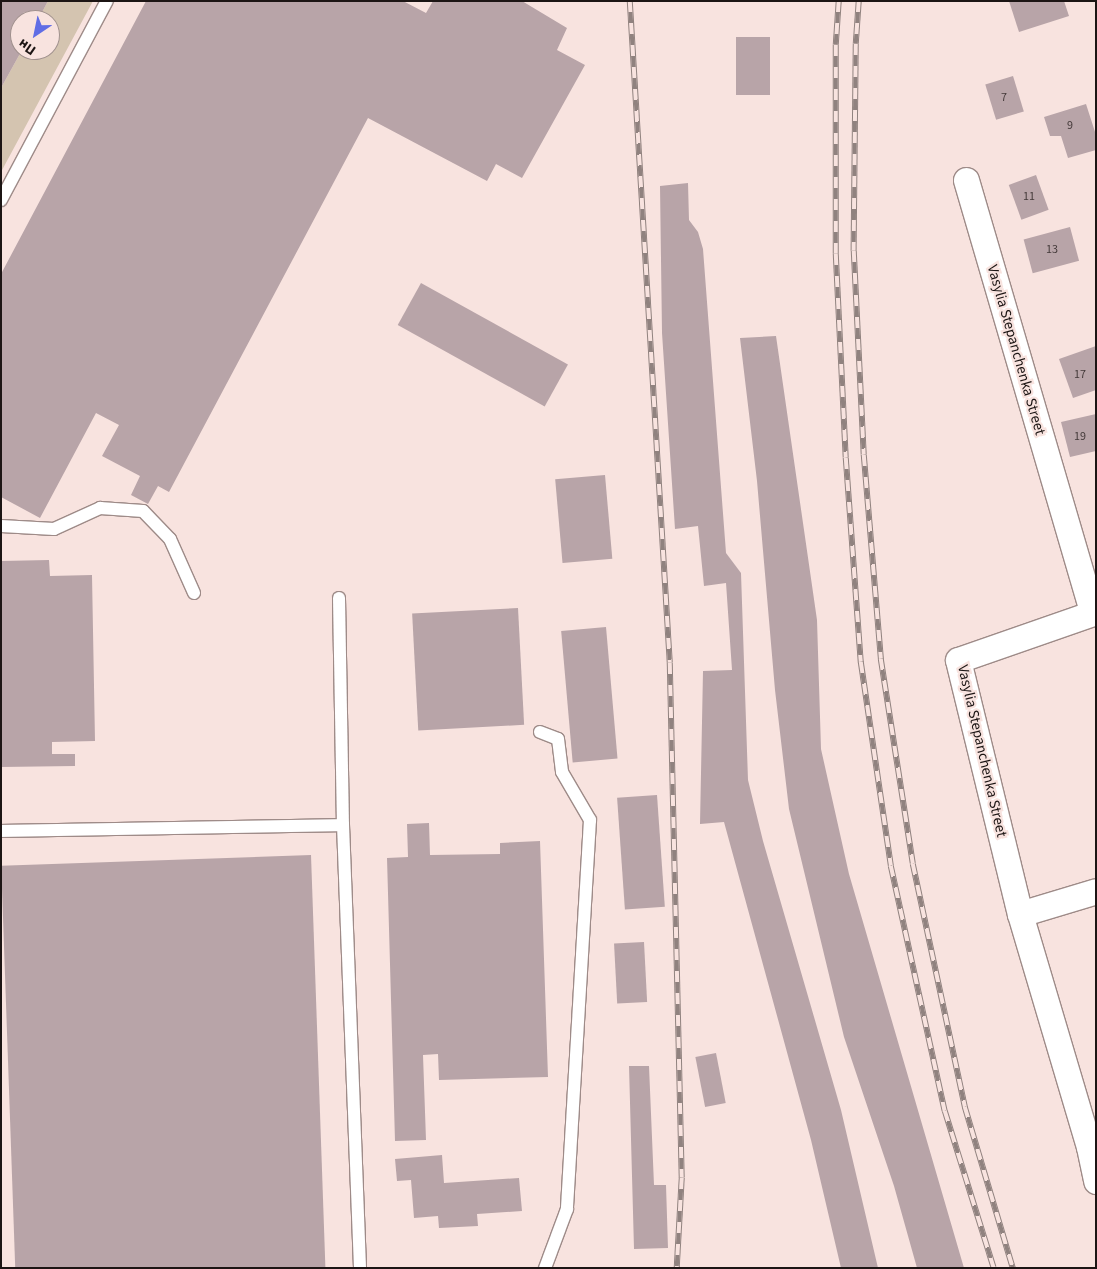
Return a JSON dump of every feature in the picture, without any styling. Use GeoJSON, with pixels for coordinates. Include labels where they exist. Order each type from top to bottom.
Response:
{"type":"FeatureCollection","features":[{"type":"Feature","properties":{"kind":"street","name":"Vasylia Stepanchenka Street"},"geometry":{"type":"LineString","coordinates":[[966,180],[1094,612],[958,660],[1020,914],[1095,1173]]}},
{"type":"Feature","properties":{"kind":"street"},"geometry":{"type":"LineString","coordinates":[[1020,914],[1096,891]]}},
{"type":"Feature","properties":{"kind":"lane"},"geometry":{"type":"LineString","coordinates":[[1,200],[108,1]]}},
{"type":"Feature","properties":{"kind":"lane"},"geometry":{"type":"LineString","coordinates":[[1,526],[54,529],[100,508],[143,511],[170,539],[194,593]]}},
{"type":"Feature","properties":{"kind":"lane"},"geometry":{"type":"LineString","coordinates":[[339,598],[342,825],[360,1268]]}},
{"type":"Feature","properties":{"kind":"lane"},"geometry":{"type":"LineString","coordinates":[[540,732],[558,739],[562,772],[590,820],[566,1209],[545,1268]]}},
{"type":"Feature","properties":{"kind":"lane"},"geometry":{"type":"LineString","coordinates":[[1,831],[342,825]]}},
{"type":"Feature","properties":{"kind":"shaded area"},"geometry":{"type":"Polygon","coordinates":[[[48,1],[93,1],[1,172],[1,88],[16,60],[60,60],[60,10],[43,10],[48,1]]]}},
{"type":"Feature","properties":{"kind":"building"},"geometry":{"type":"Polygon","coordinates":[[[1,1],[48,1],[43,10],[10,10],[10,60],[16,60],[1,88],[1,1]]]}},
{"type":"Feature","properties":{"kind":"building"},"geometry":{"type":"Polygon","coordinates":[[[146,1],[403,1],[426,13],[433,1],[522,1],[567,28],[557,50],[585,65],[522,178],[496,164],[487,181],[368,118],[169,492],[158,486],[148,504],[131,495],[140,476],[102,456],[119,425],[96,413],[40,518],[1,497],[1,274],[146,1]]]}},
{"type":"Feature","properties":{"kind":"building"},"geometry":{"type":"Polygon","coordinates":[[[1009,1],[1064,1],[1069,16],[1019,32],[1009,1]]]}},
{"type":"Feature","properties":{"kind":"building"},"geometry":{"type":"Polygon","coordinates":[[[736,37],[770,37],[770,95],[736,95],[736,37]]]}},
{"type":"Feature","properties":{"kind":"building"},"geometry":{"type":"Polygon","coordinates":[[[1013,76],[1024,111],[996,120],[985,84],[1013,76]]]}},
{"type":"Feature","properties":{"kind":"building"},"geometry":{"type":"Polygon","coordinates":[[[1086,104],[1096,135],[1096,150],[1068,158],[1061,136],[1050,136],[1044,117],[1086,104]]]}},
{"type":"Feature","properties":{"kind":"building"},"geometry":{"type":"Polygon","coordinates":[[[1036,175],[1049,210],[1021,220],[1009,185],[1036,175]]]}},
{"type":"Feature","properties":{"kind":"building"},"geometry":{"type":"Polygon","coordinates":[[[688,183],[689,220],[698,232],[703,249],[726,553],[741,573],[748,780],[763,841],[841,1110],[878,1268],[841,1268],[811,1140],[724,822],[700,824],[703,671],[732,670],[726,583],[704,586],[698,526],[675,529],[662,333],[660,186],[688,183]]]}},
{"type":"Feature","properties":{"kind":"building"},"geometry":{"type":"Polygon","coordinates":[[[1070,227],[1079,261],[1033,273],[1024,239],[1070,227]]]}},
{"type":"Feature","properties":{"kind":"building"},"geometry":{"type":"Polygon","coordinates":[[[421,283],[568,364],[545,406],[398,325],[421,283]]]}},
{"type":"Feature","properties":{"kind":"building"},"geometry":{"type":"Polygon","coordinates":[[[776,336],[817,620],[821,749],[849,874],[964,1268],[917,1268],[894,1186],[844,1037],[789,809],[775,690],[757,481],[740,338],[776,336]]]}},
{"type":"Feature","properties":{"kind":"building"},"geometry":{"type":"Polygon","coordinates":[[[1096,346],[1096,390],[1073,398],[1059,359],[1096,346]]]}},
{"type":"Feature","properties":{"kind":"building"},"geometry":{"type":"Polygon","coordinates":[[[1096,414],[1096,451],[1070,457],[1061,422],[1096,414]]]}},
{"type":"Feature","properties":{"kind":"building"},"geometry":{"type":"Polygon","coordinates":[[[605,475],[612,559],[563,563],[555,479],[605,475]]]}},
{"type":"Feature","properties":{"kind":"building"},"geometry":{"type":"Polygon","coordinates":[[[49,560],[50,576],[92,575],[95,741],[52,742],[52,754],[75,754],[75,766],[1,767],[1,561],[49,560]]]}},
{"type":"Feature","properties":{"kind":"building"},"geometry":{"type":"Polygon","coordinates":[[[518,608],[524,725],[418,730],[412,614],[518,608]]]}},
{"type":"Feature","properties":{"kind":"building"},"geometry":{"type":"Polygon","coordinates":[[[606,627],[618,758],[573,762],[561,631],[606,627]]]}},
{"type":"Feature","properties":{"kind":"building"},"geometry":{"type":"Polygon","coordinates":[[[657,795],[665,907],[625,910],[617,798],[657,795]]]}},
{"type":"Feature","properties":{"kind":"building"},"geometry":{"type":"Polygon","coordinates":[[[429,823],[430,855],[500,854],[500,843],[540,841],[548,1077],[439,1080],[438,1054],[423,1055],[426,1140],[395,1141],[387,858],[408,857],[407,824],[429,823]]]}},
{"type":"Feature","properties":{"kind":"building"},"geometry":{"type":"Polygon","coordinates":[[[311,855],[325,1268],[15,1268],[1,866],[311,855]]]}},
{"type":"Feature","properties":{"kind":"building"},"geometry":{"type":"Polygon","coordinates":[[[644,942],[647,1002],[617,1003],[614,944],[644,942]]]}},
{"type":"Feature","properties":{"kind":"building"},"geometry":{"type":"Polygon","coordinates":[[[716,1053],[726,1103],[705,1107],[695,1057],[716,1053]]]}},
{"type":"Feature","properties":{"kind":"building"},"geometry":{"type":"Polygon","coordinates":[[[629,1066],[649,1066],[654,1185],[666,1185],[668,1248],[634,1249],[629,1066]]]}},
{"type":"Feature","properties":{"kind":"building"},"geometry":{"type":"Polygon","coordinates":[[[442,1155],[444,1183],[519,1178],[522,1211],[477,1214],[478,1226],[439,1228],[438,1216],[414,1218],[411,1180],[397,1181],[395,1159],[442,1155]]]}},
{"type":"Feature","properties":{"kind":"railway"},"geometry":{"type":"LineString","coordinates":[[630,1],[670,663],[682,1178],[677,1268]]}},
{"type":"Feature","properties":{"kind":"railway"},"geometry":{"type":"LineString","coordinates":[[839,1],[836,45],[836,254],[846,458],[861,662],[891,866],[945,1111],[994,1268]]}},
{"type":"Feature","properties":{"kind":"railway"},"geometry":{"type":"LineString","coordinates":[[859,1],[856,44],[854,251],[864,455],[881,659],[913,864],[965,1107],[1013,1268]]}}]}
